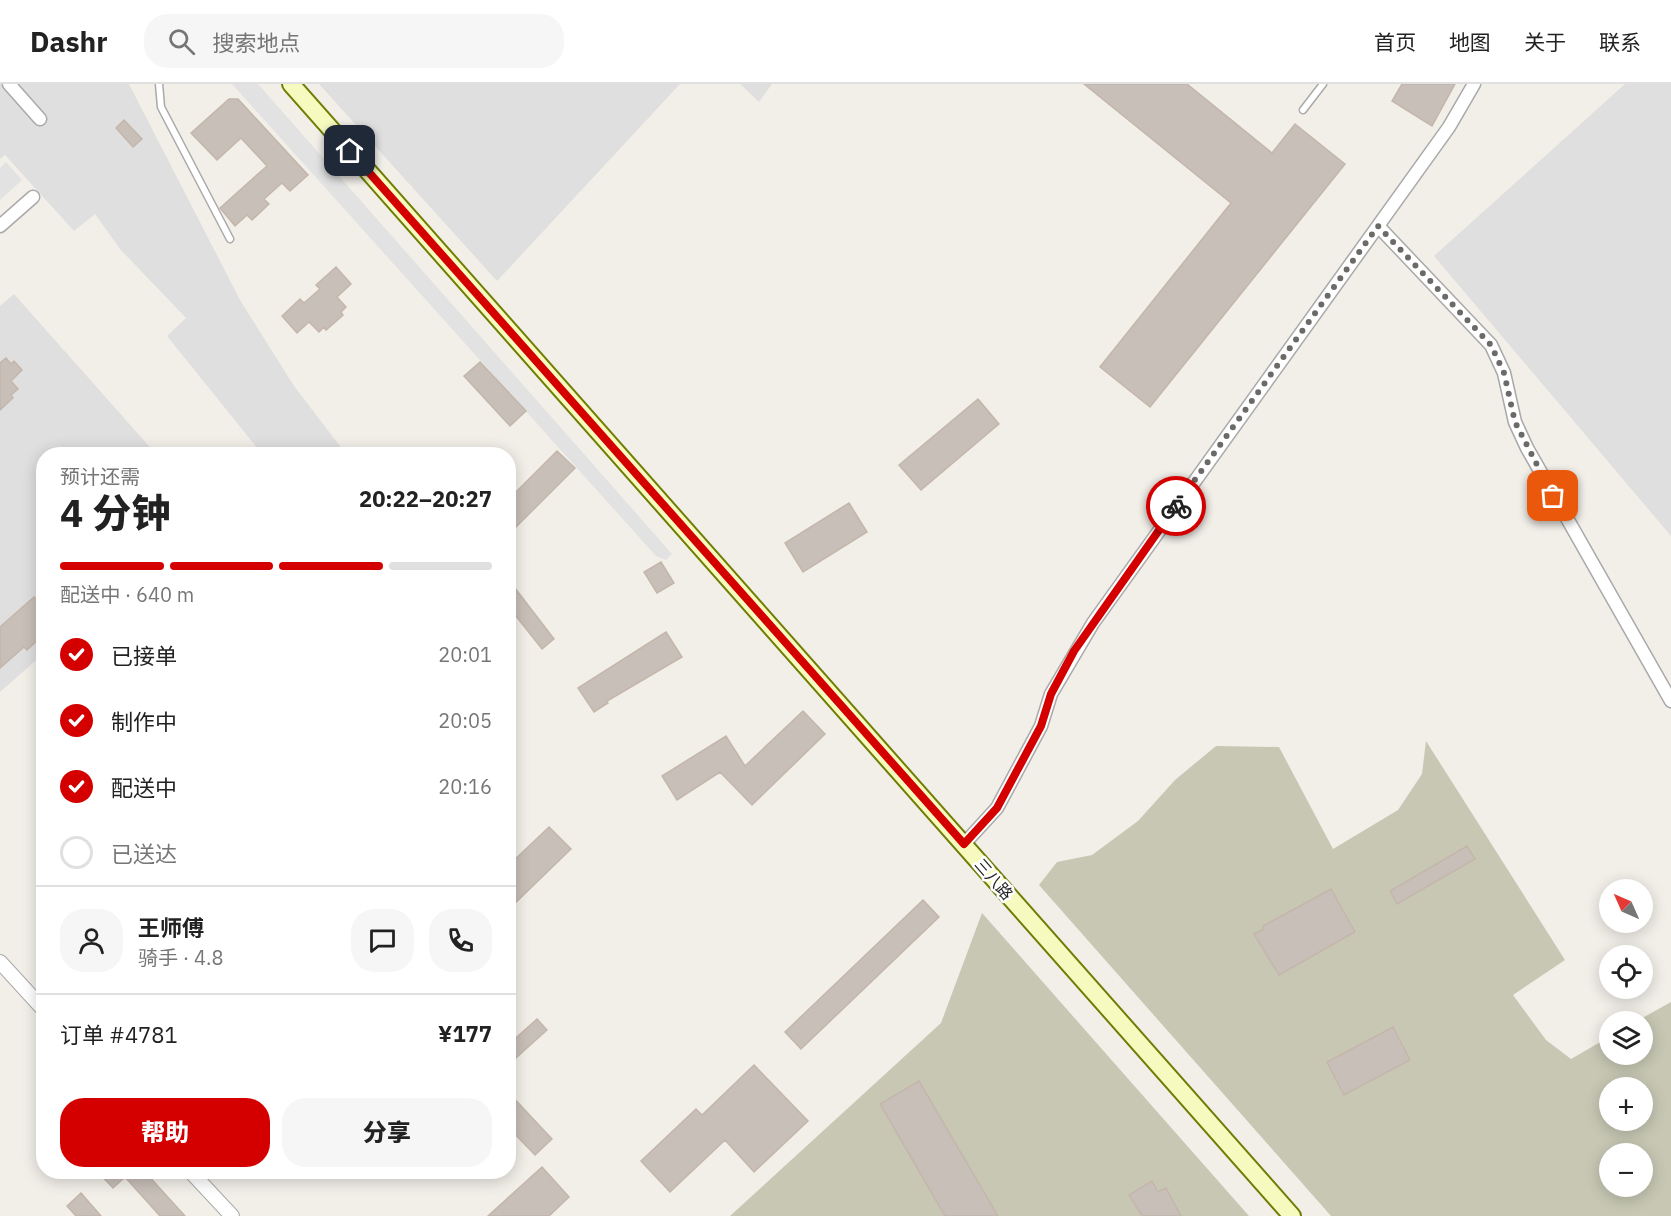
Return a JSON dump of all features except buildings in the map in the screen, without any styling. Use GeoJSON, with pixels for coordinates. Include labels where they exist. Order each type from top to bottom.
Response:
{"type":"FeatureCollection","features":[{"type":"Feature","properties":{"kind":"main road","name":"三八路"},"geometry":{"type":"LineString","coordinates":[[291,84],[1292,1216]]}},
{"type":"Feature","properties":{"kind":"street"},"geometry":{"type":"LineString","coordinates":[[9,84],[40,119]]}},
{"type":"Feature","properties":{"kind":"street"},"geometry":{"type":"LineString","coordinates":[[964,844],[997,808],[1041,726],[1051,694],[1093,623],[1449,128],[1474,84]]}},
{"type":"Feature","properties":{"kind":"street"},"geometry":{"type":"LineString","coordinates":[[0,226],[33,197]]}},
{"type":"Feature","properties":{"kind":"street"},"geometry":{"type":"LineString","coordinates":[[1378,226],[1491,345],[1504,373],[1515,422],[1527,448],[1671,701]]}},
{"type":"Feature","properties":{"kind":"street"},"geometry":{"type":"LineString","coordinates":[[0,962],[36,1001]]}},
{"type":"Feature","properties":{"kind":"street"},"geometry":{"type":"LineString","coordinates":[[198,1179],[232,1216]]}},
{"type":"Feature","properties":{"kind":"lane"},"geometry":{"type":"LineString","coordinates":[[159,84],[161,107],[230,239]]}},
{"type":"Feature","properties":{"kind":"lane"},"geometry":{"type":"LineString","coordinates":[[1303,110],[1323,84]]}},
{"type":"Feature","properties":{"kind":"shaded area"},"geometry":{"type":"Polygon","coordinates":[[[0,84],[129,84],[240,300],[294,386],[341,447],[256,447],[167,336],[186,318],[120,249],[95,214],[74,231],[5,155],[0,159],[0,84]]]}},
{"type":"Feature","properties":{"kind":"shaded area"},"geometry":{"type":"Polygon","coordinates":[[[232,84],[258,84],[672,554],[666,560],[656,556],[232,84]]]}},
{"type":"Feature","properties":{"kind":"shaded area"},"geometry":{"type":"Polygon","coordinates":[[[319,84],[680,84],[497,281],[319,84]]]}},
{"type":"Feature","properties":{"kind":"shaded area"},"geometry":{"type":"Polygon","coordinates":[[[740,84],[772,84],[759,102],[740,84]]]}},
{"type":"Feature","properties":{"kind":"shaded area"},"geometry":{"type":"Polygon","coordinates":[[[1625,84],[1671,84],[1671,536],[1434,256],[1625,84]]]}},
{"type":"Feature","properties":{"kind":"shaded area"},"geometry":{"type":"Polygon","coordinates":[[[6,162],[22,180],[0,200],[0,168],[6,162]]]}},
{"type":"Feature","properties":{"kind":"shaded area"},"geometry":{"type":"Polygon","coordinates":[[[14,294],[150,447],[36,447],[36,660],[0,692],[0,306],[14,294]]]}},
{"type":"Feature","properties":{"kind":"shaded area"},"geometry":{"type":"Polygon","coordinates":[[[1426,741],[1565,960],[1513,995],[1546,1040],[1571,1059],[1599,1043],[1599,1065],[1653,1065],[1653,1012],[1671,1002],[1671,1216],[1331,1216],[1039,885],[1057,862],[1092,855],[1138,821],[1175,780],[1216,746],[1279,747],[1333,849],[1398,810],[1422,774],[1426,741]]]}},
{"type":"Feature","properties":{"kind":"shaded area"},"geometry":{"type":"Polygon","coordinates":[[[982,913],[1249,1216],[730,1216],[941,1023],[982,913]]]}},
{"type":"Feature","properties":{"kind":"way so far"},"geometry":{"type":"LineString","coordinates":[[1176,506],[1378,226],[1491,345],[1504,373],[1515,422],[1553,496]]}},
{"type":"Feature","properties":{"kind":"route"},"geometry":{"type":"LineString","coordinates":[[350,151],[964,844],[997,808],[1041,726],[1051,694],[1074,651],[1176,506]]}}]}
